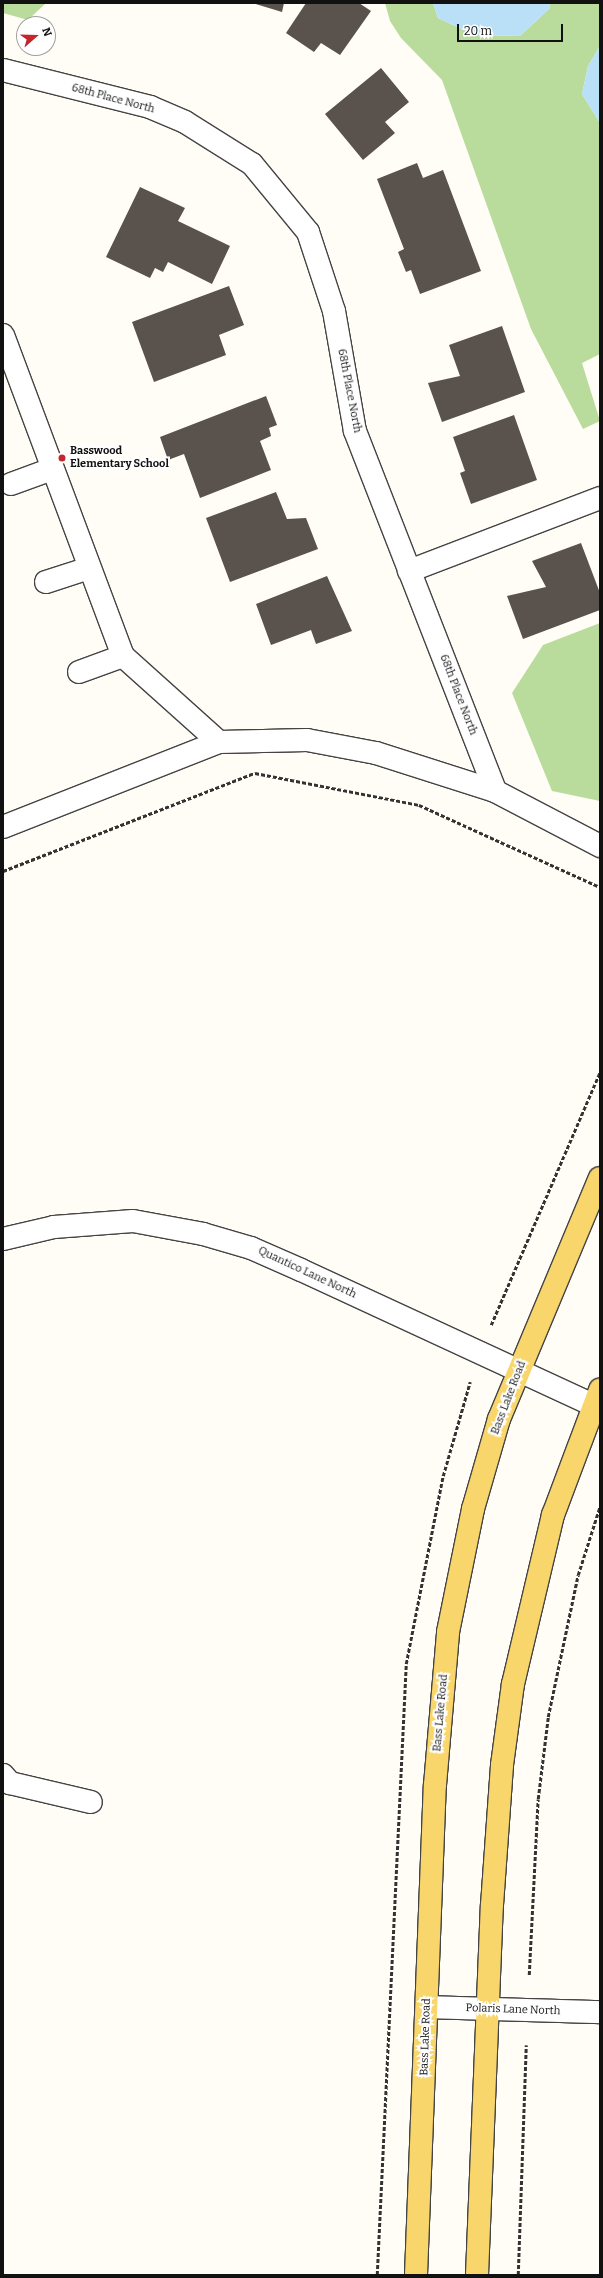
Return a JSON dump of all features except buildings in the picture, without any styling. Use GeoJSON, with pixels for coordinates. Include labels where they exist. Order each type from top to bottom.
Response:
{"type":"FeatureCollection","features":[{"type":"Feature","properties":{"kind":"main road","name":"Bass Lake Road"},"geometry":{"type":"LineString","coordinates":[[416,2275],[435,1785],[448,1632],[473,1509],[499,1419],[518,1370],[600,1178]]}},
{"type":"Feature","properties":{"kind":"main road"},"geometry":{"type":"LineString","coordinates":[[477,2275],[488,2010],[501,1788],[513,1684],[553,1515],[596,1397]]}},
{"type":"Feature","properties":{"kind":"street","name":"68th Place North"},"geometry":{"type":"LineString","coordinates":[[3,70],[150,107],[185,122],[252,164],[308,232],[322,266],[334,311],[355,431],[495,791]]}},
{"type":"Feature","properties":{"kind":"street"},"geometry":{"type":"LineString","coordinates":[[3,335],[11,381],[52,469],[122,656],[219,742]]}},
{"type":"Feature","properties":{"kind":"street"},"geometry":{"type":"LineString","coordinates":[[11,484],[52,469]]}},
{"type":"Feature","properties":{"kind":"street"},"geometry":{"type":"LineString","coordinates":[[409,572],[600,498]]}},
{"type":"Feature","properties":{"kind":"street"},"geometry":{"type":"LineString","coordinates":[[46,582],[89,568]]}},
{"type":"Feature","properties":{"kind":"street"},"geometry":{"type":"LineString","coordinates":[[79,672],[122,656]]}},
{"type":"Feature","properties":{"kind":"street"},"geometry":{"type":"LineString","coordinates":[[3,827],[219,742],[307,740],[376,753],[495,791],[600,846]]}},
{"type":"Feature","properties":{"kind":"street","name":"Quantico Lane North"},"geometry":{"type":"LineString","coordinates":[[3,1239],[54,1227],[133,1221],[203,1234],[265,1254],[518,1370],[596,1397]]}},
{"type":"Feature","properties":{"kind":"street"},"geometry":{"type":"LineString","coordinates":[[3,1775],[10,1783],[91,1802]]}},
{"type":"Feature","properties":{"kind":"street","name":"Polaris Lane North"},"geometry":{"type":"LineString","coordinates":[[427,2007],[488,2010],[600,2012]]}},
{"type":"Feature","properties":{"kind":"path"},"geometry":{"type":"LineString","coordinates":[[3,871],[255,773],[419,805],[600,887]]}},
{"type":"Feature","properties":{"kind":"path"},"geometry":{"type":"LineString","coordinates":[[529,1975],[538,1799],[548,1716],[578,1575],[600,1506]]}},
{"type":"Feature","properties":{"kind":"path"},"geometry":{"type":"LineString","coordinates":[[518,2275],[526,2045]]}},
{"type":"Feature","properties":{"kind":"green space"},"geometry":{"type":"Polygon","coordinates":[[[3,3],[46,3],[32,16],[16,17],[3,13],[3,3]]]}},
{"type":"Feature","properties":{"kind":"green space"},"geometry":{"type":"Polygon","coordinates":[[[385,3],[433,3],[438,18],[475,35],[520,36],[550,8],[549,3],[600,3],[600,46],[588,66],[582,94],[600,123],[600,354],[582,363],[600,421],[583,429],[531,329],[442,80],[401,38],[390,21],[385,3]]]}},
{"type":"Feature","properties":{"kind":"green space"},"geometry":{"type":"Polygon","coordinates":[[[600,623],[600,801],[552,791],[512,693],[543,645],[600,623]]]}},
{"type":"Feature","properties":{"kind":"water"},"geometry":{"type":"Polygon","coordinates":[[[433,3],[549,3],[550,8],[520,36],[475,35],[438,18],[433,3]]]}},
{"type":"Feature","properties":{"kind":"water"},"geometry":{"type":"Polygon","coordinates":[[[600,46],[600,123],[582,94],[588,66],[600,46]]]}},
{"type":"Feature","properties":{"kind":"place","name":"Basswood Elementary School"},"geometry":{"type":"Point","coordinates":[62,458]}}]}
